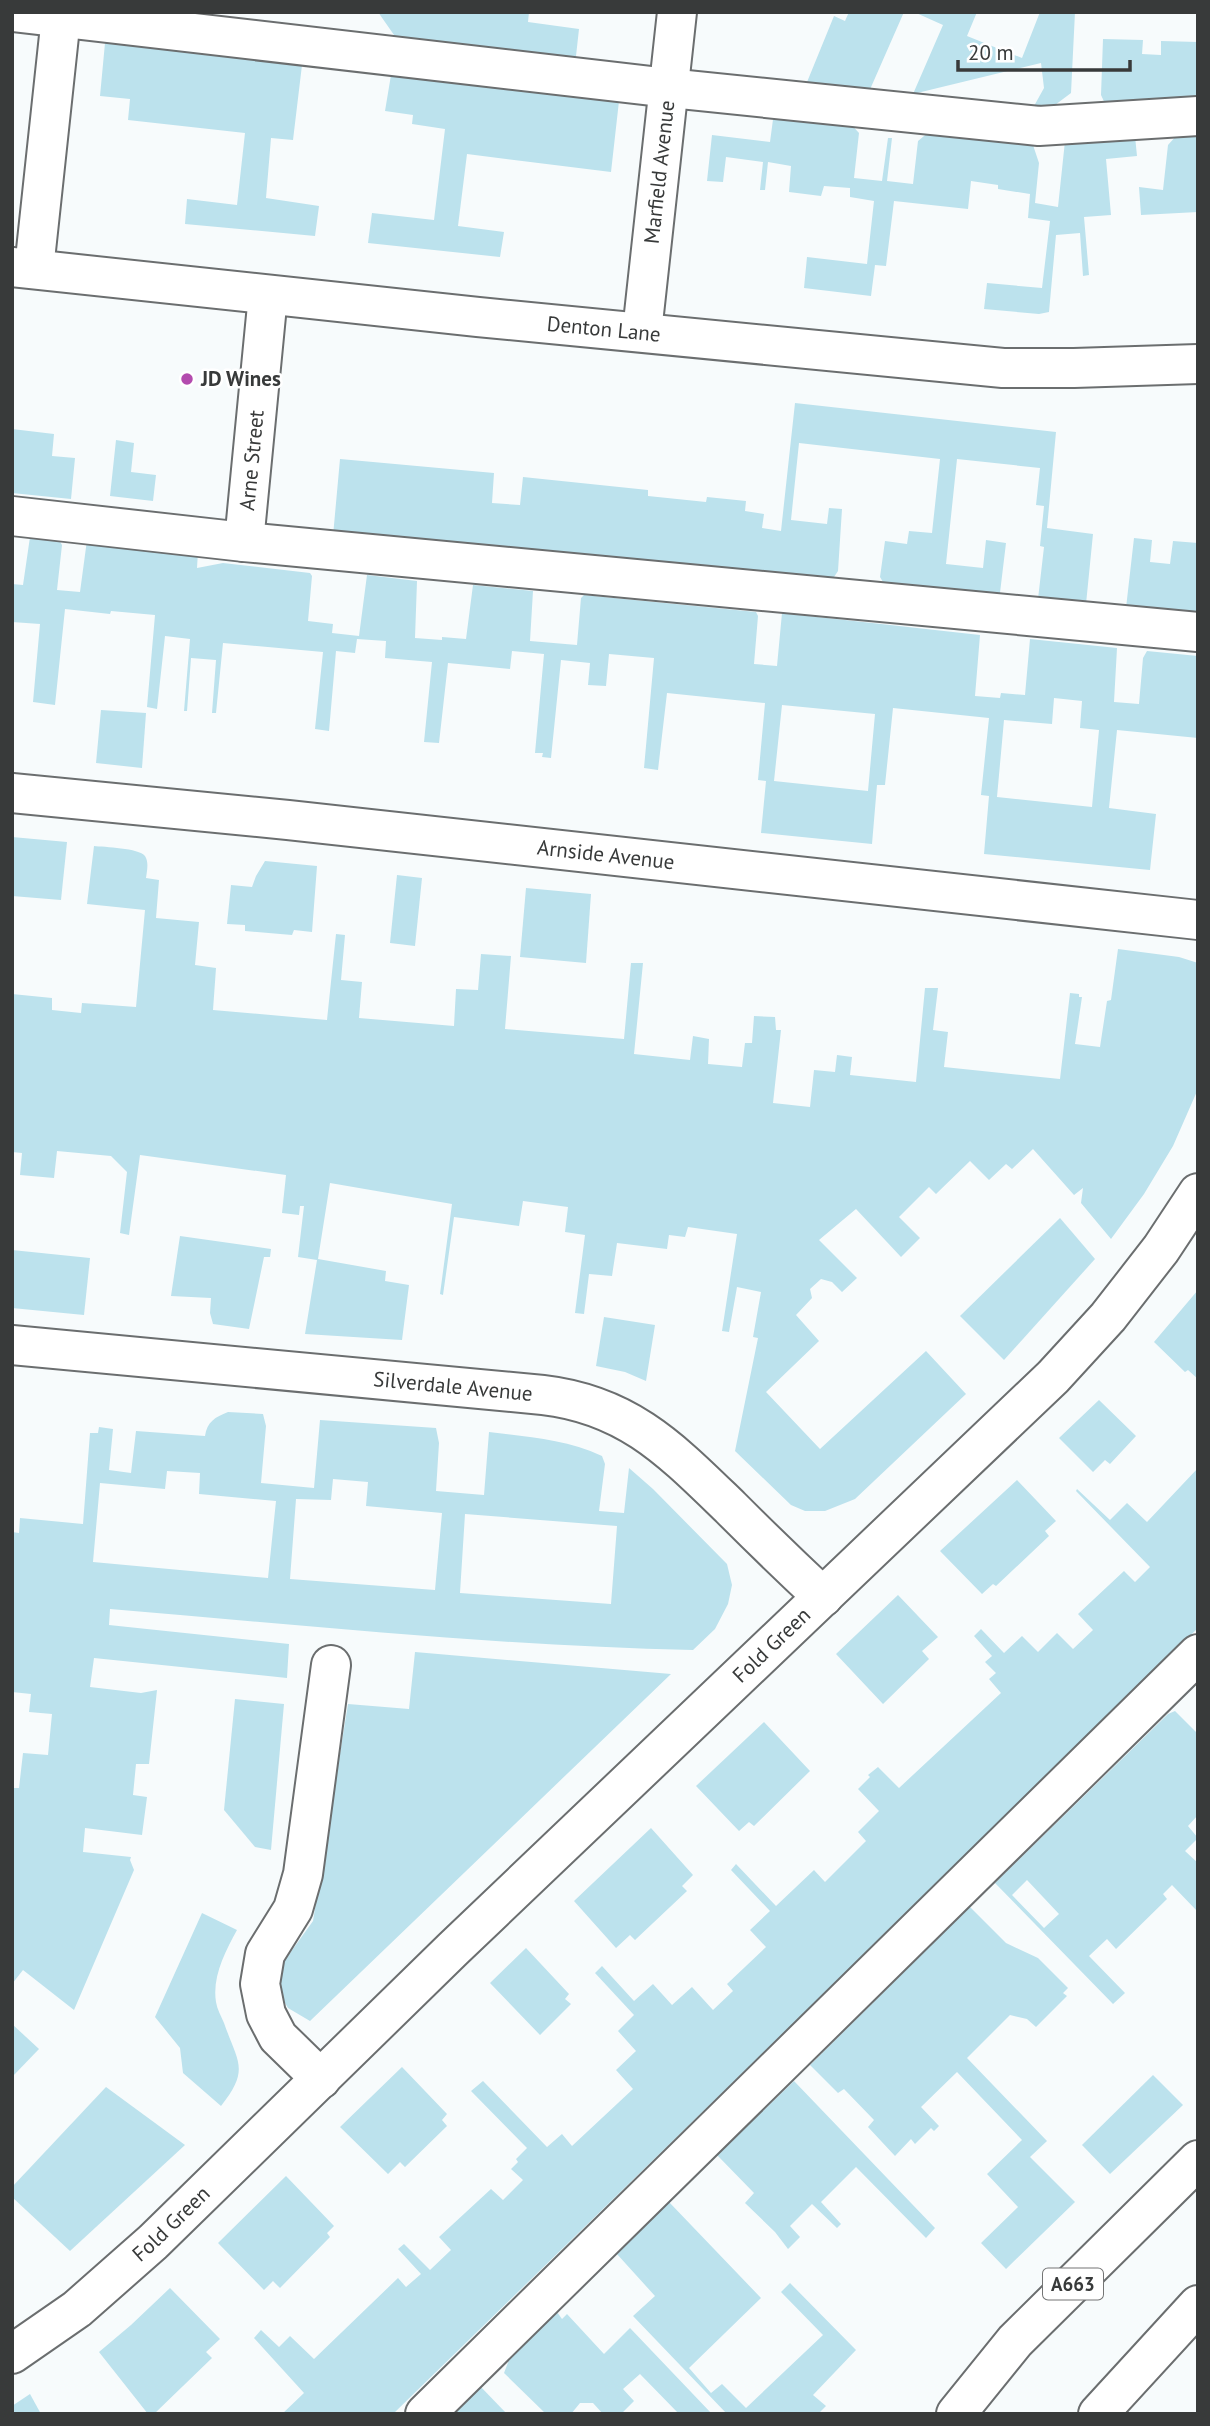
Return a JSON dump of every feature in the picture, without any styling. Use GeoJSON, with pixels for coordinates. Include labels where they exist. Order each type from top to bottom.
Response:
{"type":"FeatureCollection","features":[{"type":"Feature","properties":{"kind":"main road"},"geometry":{"type":"LineString","coordinates":[[12,12],[669,88],[1039,126],[1198,116]]}},
{"type":"Feature","properties":{"kind":"main road","name":"Marfield Avenue"},"geometry":{"type":"LineString","coordinates":[[642,332],[677,12]]}},
{"type":"Feature","properties":{"kind":"main road"},"geometry":{"type":"LineString","coordinates":[[23,268],[61,17]]}},
{"type":"Feature","properties":{"kind":"main road","name":"Denton Lane"},"geometry":{"type":"LineString","coordinates":[[23,268],[1003,368],[1074,369],[1198,364]]}},
{"type":"Feature","properties":{"kind":"main road","name":"Arne Street"},"geometry":{"type":"LineString","coordinates":[[244,542],[268,295]]}},
{"type":"Feature","properties":{"kind":"main road"},"geometry":{"type":"LineString","coordinates":[[12,516],[244,542],[1198,632]]}},
{"type":"Feature","properties":{"kind":"main road","name":"Arnside Avenue"},"geometry":{"type":"LineString","coordinates":[[12,793],[288,820],[1198,920]]}},
{"type":"Feature","properties":{"kind":"main road","name":"Fold Green"},"geometry":{"type":"LineString","coordinates":[[12,2354],[77,2309],[160,2235],[453,1949],[1053,1377],[1111,1313],[1161,1249],[1198,1193]]}},
{"type":"Feature","properties":{"kind":"main road","name":"Silverdale Avenue"},"geometry":{"type":"LineString","coordinates":[[12,1345],[543,1395],[578,1401],[632,1423],[667,1447],[823,1597]]}},
{"type":"Feature","properties":{"kind":"main road"},"geometry":{"type":"LineString","coordinates":[[425,2414],[1198,1654]]}},
{"type":"Feature","properties":{"kind":"main road"},"geometry":{"type":"LineString","coordinates":[[321,2079],[278,2037],[266,2014],[260,1984],[265,1954],[293,1909],[303,1874],[331,1665]]}},
{"type":"Feature","properties":{"kind":"main road","name":"A663"},"geometry":{"type":"LineString","coordinates":[[963,2411],[1015,2342],[1198,2160]]}},
{"type":"Feature","properties":{"kind":"main road"},"geometry":{"type":"LineString","coordinates":[[1098,2414],[1198,2305]]}},
{"type":"Feature","properties":{"kind":"shaded area"},"geometry":{"type":"Polygon","coordinates":[[[378,12],[529,12],[528,22],[579,29],[575,65],[401,45],[378,12]]]}},
{"type":"Feature","properties":{"kind":"shaded area"},"geometry":{"type":"Polygon","coordinates":[[[849,12],[904,12],[868,94],[805,87],[834,16],[845,21],[849,12]]]}},
{"type":"Feature","properties":{"kind":"shaded area"},"geometry":{"type":"Polygon","coordinates":[[[914,12],[977,12],[967,36],[1022,58],[1040,12],[1075,12],[1071,93],[1051,108],[1034,106],[1044,88],[1041,63],[913,94],[943,25],[914,12]]]}},
{"type":"Feature","properties":{"kind":"shaded area"},"geometry":{"type":"Polygon","coordinates":[[[1103,39],[1143,40],[1142,54],[1161,55],[1161,41],[1198,42],[1198,102],[1108,110],[1101,95],[1103,39]]]}},
{"type":"Feature","properties":{"kind":"shaded area"},"geometry":{"type":"Polygon","coordinates":[[[105,43],[302,65],[293,140],[271,138],[266,198],[319,206],[315,236],[185,224],[187,199],[237,205],[245,133],[128,120],[130,99],[100,96],[105,43]]]}},
{"type":"Feature","properties":{"kind":"shaded area"},"geometry":{"type":"Polygon","coordinates":[[[391,75],[619,101],[611,172],[467,154],[458,226],[504,232],[500,257],[368,243],[372,213],[434,220],[445,129],[412,124],[413,115],[385,111],[391,75]]]}},
{"type":"Feature","properties":{"kind":"shaded area"},"geometry":{"type":"Polygon","coordinates":[[[774,112],[849,122],[859,133],[854,178],[882,181],[888,138],[892,138],[887,181],[913,184],[918,141],[930,131],[1031,139],[1039,163],[1035,203],[1058,207],[1065,141],[1135,136],[1137,156],[1106,159],[1111,215],[1084,217],[1089,275],[1083,276],[1080,233],[1056,235],[1049,312],[1039,314],[984,309],[987,283],[1042,288],[1050,221],[1028,218],[1030,194],[971,181],[968,209],[894,201],[886,266],[875,265],[871,296],[804,288],[807,257],[867,264],[874,201],[850,197],[850,188],[824,186],[821,196],[789,192],[791,166],[768,162],[765,190],[760,190],[763,162],[726,157],[723,182],[707,181],[712,135],[770,142],[774,112]]]}},
{"type":"Feature","properties":{"kind":"shaded area"},"geometry":{"type":"Polygon","coordinates":[[[1198,133],[1198,212],[1141,215],[1139,187],[1163,190],[1168,145],[1177,135],[1198,133]]]}},
{"type":"Feature","properties":{"kind":"shaded area"},"geometry":{"type":"Polygon","coordinates":[[[795,403],[1056,432],[1047,528],[1093,534],[1086,604],[1038,599],[1044,547],[1040,546],[1044,506],[1036,505],[1040,468],[957,459],[946,564],[983,568],[986,540],[1006,543],[999,601],[886,587],[880,577],[885,541],[907,544],[909,531],[932,533],[940,459],[799,443],[791,520],[827,524],[829,508],[842,509],[838,571],[830,583],[333,536],[340,459],[494,473],[492,503],[520,505],[523,477],[648,490],[648,496],[706,502],[707,497],[746,501],[745,511],[764,514],[762,528],[781,531],[795,403]]]}},
{"type":"Feature","properties":{"kind":"shaded area"},"geometry":{"type":"Polygon","coordinates":[[[12,429],[54,434],[52,456],[75,458],[71,499],[12,493],[12,429]]]}},
{"type":"Feature","properties":{"kind":"shaded area"},"geometry":{"type":"Polygon","coordinates":[[[116,440],[134,443],[131,472],[156,475],[153,501],[110,496],[116,440]]]}},
{"type":"Feature","properties":{"kind":"shaded area"},"geometry":{"type":"Polygon","coordinates":[[[30,537],[58,538],[62,545],[57,590],[80,592],[87,540],[198,551],[197,568],[223,563],[310,573],[312,576],[308,621],[333,624],[332,633],[359,636],[367,575],[417,581],[415,638],[466,639],[473,585],[533,591],[530,641],[577,645],[581,598],[584,595],[756,612],[758,616],[754,664],[777,666],[782,613],[980,635],[975,696],[1000,698],[1001,693],[1025,695],[1030,639],[1117,648],[1114,702],[1139,704],[1143,658],[1147,651],[1198,656],[1198,738],[1117,730],[1109,808],[1156,814],[1150,870],[984,854],[989,796],[981,795],[989,718],[893,708],[885,785],[877,785],[872,844],[761,833],[766,781],[758,780],[765,703],[667,693],[658,770],[644,768],[654,658],[609,654],[606,686],[588,685],[590,663],[561,660],[551,758],[542,757],[543,753],[535,753],[544,654],[512,651],[510,669],[448,663],[439,743],[424,742],[432,662],[385,658],[386,641],[357,639],[355,653],[336,651],[329,731],[315,729],[323,652],[223,643],[216,713],[212,713],[216,660],[191,658],[187,711],[184,711],[190,639],[165,636],[157,709],[147,707],[155,615],[65,609],[55,705],[33,702],[40,624],[12,622],[12,584],[23,585],[30,537]],[[1054,698],[1052,724],[1004,720],[997,797],[1092,807],[1099,730],[1080,728],[1082,701],[1054,698]],[[782,705],[774,781],[868,791],[875,714],[782,705]]]}},
{"type":"Feature","properties":{"kind":"shaded area"},"geometry":{"type":"Polygon","coordinates":[[[1134,538],[1152,540],[1150,562],[1170,564],[1173,541],[1198,543],[1198,616],[1126,608],[1134,538]]]}},
{"type":"Feature","properties":{"kind":"shaded area"},"geometry":{"type":"Polygon","coordinates":[[[101,710],[146,713],[142,768],[96,763],[101,710]]]}},
{"type":"Feature","properties":{"kind":"shaded area"},"geometry":{"type":"Polygon","coordinates":[[[12,837],[67,842],[61,900],[12,896],[12,837]]]}},
{"type":"Feature","properties":{"kind":"shaded area"},"geometry":{"type":"Polygon","coordinates":[[[94,846],[129,850],[145,856],[146,878],[159,880],[156,918],[199,922],[195,965],[216,968],[213,1010],[327,1020],[336,934],[345,935],[341,980],[362,982],[359,1018],[454,1026],[456,989],[478,990],[481,954],[511,956],[505,1029],[624,1039],[631,963],[643,963],[634,1054],[690,1060],[693,1036],[709,1039],[708,1064],[742,1067],[745,1043],[752,1043],[754,1016],[775,1017],[776,1030],[781,1030],[773,1103],[810,1107],[814,1070],[835,1072],[837,1055],[852,1057],[850,1075],[916,1082],[925,988],[938,988],[933,1030],[948,1032],[944,1067],[1060,1079],[1070,993],[1082,997],[1075,1044],[1100,1047],[1107,1001],[1111,1000],[1118,949],[1179,957],[1198,963],[1198,1089],[1173,1146],[1144,1194],[1111,1239],[1081,1203],[1083,1188],[1074,1195],[1033,1149],[1012,1169],[1006,1164],[989,1180],[970,1161],[936,1194],[929,1187],[899,1217],[920,1238],[901,1257],[856,1209],[819,1240],[857,1278],[842,1292],[832,1282],[821,1279],[810,1289],[812,1298],[796,1315],[819,1341],[766,1392],[820,1449],[926,1351],[966,1394],[855,1499],[825,1511],[805,1511],[791,1505],[735,1451],[758,1338],[753,1337],[761,1292],[737,1287],[729,1332],[722,1331],[737,1234],[688,1227],[685,1237],[669,1235],[667,1249],[617,1243],[612,1276],[589,1274],[584,1314],[575,1313],[585,1235],[565,1232],[568,1207],[523,1201],[519,1226],[454,1217],[443,1295],[440,1294],[452,1204],[330,1183],[318,1259],[386,1271],[385,1281],[409,1285],[402,1340],[305,1334],[317,1260],[298,1257],[304,1206],[300,1206],[299,1215],[282,1213],[286,1175],[140,1155],[129,1235],[120,1233],[127,1172],[111,1156],[57,1151],[54,1178],[20,1175],[22,1153],[12,1152],[12,994],[52,998],[52,1010],[81,1013],[82,1003],[136,1007],[145,910],[87,904],[94,846]]]}},
{"type":"Feature","properties":{"kind":"shaded area"},"geometry":{"type":"Polygon","coordinates":[[[265,861],[317,866],[312,932],[294,930],[292,935],[245,931],[245,925],[227,924],[231,885],[252,887],[265,861]]]}},
{"type":"Feature","properties":{"kind":"shaded area"},"geometry":{"type":"Polygon","coordinates":[[[397,875],[422,878],[415,946],[390,943],[397,875]]]}},
{"type":"Feature","properties":{"kind":"shaded area"},"geometry":{"type":"Polygon","coordinates":[[[526,888],[591,894],[586,963],[520,957],[526,888]]]}},
{"type":"Feature","properties":{"kind":"shaded area"},"geometry":{"type":"Polygon","coordinates":[[[1060,1218],[1095,1259],[1004,1360],[960,1316],[1060,1218]]]}},
{"type":"Feature","properties":{"kind":"shaded area"},"geometry":{"type":"Polygon","coordinates":[[[180,1236],[271,1249],[270,1257],[264,1257],[249,1329],[213,1324],[210,1313],[211,1298],[171,1296],[180,1236]]]}},
{"type":"Feature","properties":{"kind":"shaded area"},"geometry":{"type":"Polygon","coordinates":[[[12,1250],[90,1258],[84,1315],[12,1308],[12,1250]]]}},
{"type":"Feature","properties":{"kind":"shaded area"},"geometry":{"type":"Polygon","coordinates":[[[1198,1290],[1198,1379],[1188,1370],[1185,1372],[1154,1342],[1198,1290]]]}},
{"type":"Feature","properties":{"kind":"shaded area"},"geometry":{"type":"Polygon","coordinates":[[[604,1317],[655,1325],[646,1381],[625,1372],[596,1366],[604,1317]]]}},
{"type":"Feature","properties":{"kind":"shaded area"},"geometry":{"type":"Polygon","coordinates":[[[1099,1400],[1136,1436],[1110,1464],[1105,1460],[1093,1472],[1059,1438],[1099,1400]]]}},
{"type":"Feature","properties":{"kind":"shaded area"},"geometry":{"type":"Polygon","coordinates":[[[228,1412],[263,1414],[266,1426],[261,1483],[314,1488],[320,1420],[436,1428],[439,1443],[436,1491],[484,1495],[489,1432],[546,1440],[588,1450],[602,1456],[605,1464],[599,1511],[624,1513],[629,1468],[727,1564],[732,1585],[728,1604],[715,1629],[693,1650],[474,1639],[110,1609],[109,1625],[289,1644],[287,1678],[94,1658],[90,1687],[141,1693],[157,1690],[149,1764],[136,1764],[133,1795],[147,1797],[142,1835],[85,1828],[83,1852],[131,1857],[134,1870],[74,2010],[23,1970],[12,1984],[12,1788],[19,1788],[23,1753],[48,1755],[52,1714],[29,1712],[31,1694],[12,1692],[12,1532],[19,1533],[20,1518],[83,1524],[90,1433],[98,1433],[99,1427],[113,1429],[109,1470],[131,1473],[136,1431],[205,1436],[210,1424],[228,1412]],[[167,1471],[165,1489],[100,1483],[93,1562],[268,1578],[276,1501],[199,1494],[200,1473],[167,1471]],[[333,1479],[331,1500],[296,1499],[290,1579],[435,1590],[442,1513],[366,1506],[368,1482],[333,1479]],[[465,1514],[460,1593],[611,1604],[617,1526],[465,1514]]]}},
{"type":"Feature","properties":{"kind":"shaded area"},"geometry":{"type":"Polygon","coordinates":[[[1198,1468],[1198,1628],[393,2414],[282,2414],[304,2393],[254,2338],[261,2330],[279,2347],[290,2336],[314,2359],[398,2278],[406,2287],[421,2274],[398,2249],[404,2244],[430,2270],[451,2250],[439,2237],[491,2189],[503,2200],[523,2180],[511,2169],[527,2148],[471,2091],[483,2081],[547,2147],[562,2134],[572,2146],[633,2089],[616,2070],[636,2051],[618,2031],[634,2015],[595,1973],[602,1966],[634,2001],[653,1984],[672,2005],[692,1987],[713,2010],[733,1991],[727,1984],[766,1947],[750,1930],[770,1911],[731,1870],[736,1864],[776,1906],[814,1870],[825,1882],[866,1841],[858,1832],[879,1811],[858,1789],[870,1777],[868,1775],[878,1767],[899,1788],[1001,1693],[989,1679],[996,1673],[985,1662],[992,1656],[974,1636],[981,1629],[1004,1653],[1022,1636],[1038,1652],[1057,1633],[1073,1649],[1093,1630],[1078,1614],[1124,1571],[1135,1582],[1150,1567],[1077,1489],[1110,1520],[1127,1503],[1147,1522],[1198,1468]]]}},
{"type":"Feature","properties":{"kind":"shaded area"},"geometry":{"type":"Polygon","coordinates":[[[1017,1480],[1056,1521],[1045,1531],[1049,1536],[996,1586],[993,1584],[982,1594],[940,1551],[1017,1480]]]}},
{"type":"Feature","properties":{"kind":"shaded area"},"geometry":{"type":"Polygon","coordinates":[[[898,1595],[938,1637],[922,1651],[929,1659],[883,1704],[836,1654],[898,1595]]]}},
{"type":"Feature","properties":{"kind":"shaded area"},"geometry":{"type":"Polygon","coordinates":[[[415,1652],[671,1674],[310,2021],[288,2008],[276,1988],[285,1960],[313,1921],[348,1704],[409,1709],[415,1652]]]}},
{"type":"Feature","properties":{"kind":"shaded area"},"geometry":{"type":"Polygon","coordinates":[[[235,1699],[284,1704],[271,1850],[255,1847],[224,1810],[235,1699]]]}},
{"type":"Feature","properties":{"kind":"shaded area"},"geometry":{"type":"Polygon","coordinates":[[[1175,1711],[1198,1734],[1198,1815],[1188,1826],[1198,1838],[1185,1851],[1198,1863],[1198,1912],[1172,1885],[1163,1894],[1167,1899],[1116,1949],[1107,1939],[1089,1956],[1125,1993],[1113,2004],[995,1883],[1168,1714],[1175,1711]],[[1027,1880],[1012,1895],[1044,1928],[1059,1914],[1027,1880]]]}},
{"type":"Feature","properties":{"kind":"shaded area"},"geometry":{"type":"Polygon","coordinates":[[[764,1722],[810,1771],[754,1826],[749,1822],[739,1831],[696,1786],[764,1722]]]}},
{"type":"Feature","properties":{"kind":"shaded area"},"geometry":{"type":"Polygon","coordinates":[[[651,1828],[693,1875],[682,1886],[687,1891],[635,1940],[630,1935],[616,1948],[574,1901],[651,1828]]]}},
{"type":"Feature","properties":{"kind":"shaded area"},"geometry":{"type":"Polygon","coordinates":[[[970,1907],[1006,1943],[1038,1958],[1068,1988],[1063,1993],[1067,1996],[1036,2027],[1027,2019],[1010,2015],[967,2058],[1047,2141],[1030,2157],[1075,2202],[1006,2269],[981,2243],[1018,2207],[987,2174],[1022,2140],[957,2072],[921,2107],[939,2126],[934,2131],[931,2128],[915,2144],[911,2139],[895,2156],[868,2127],[874,2120],[844,2089],[838,2093],[810,2065],[970,1907]]]}},
{"type":"Feature","properties":{"kind":"shaded area"},"geometry":{"type":"Polygon","coordinates":[[[202,1913],[237,1930],[224,1956],[215,1993],[239,2066],[236,2083],[221,2106],[183,2073],[180,2048],[155,2017],[202,1913]]]}},
{"type":"Feature","properties":{"kind":"shaded area"},"geometry":{"type":"Polygon","coordinates":[[[526,1948],[569,1994],[565,1999],[571,2004],[540,2035],[490,1983],[526,1948]]]}},
{"type":"Feature","properties":{"kind":"shaded area"},"geometry":{"type":"Polygon","coordinates":[[[12,2024],[39,2049],[12,2077],[12,2024]]]}},
{"type":"Feature","properties":{"kind":"shaded area"},"geometry":{"type":"Polygon","coordinates":[[[402,2067],[447,2114],[442,2120],[447,2126],[405,2167],[400,2162],[388,2174],[340,2127],[402,2067]]]}},
{"type":"Feature","properties":{"kind":"shaded area"},"geometry":{"type":"Polygon","coordinates":[[[1153,2075],[1183,2105],[1110,2174],[1082,2145],[1153,2075]]]}},
{"type":"Feature","properties":{"kind":"shaded area"},"geometry":{"type":"Polygon","coordinates":[[[794,2081],[935,2228],[926,2238],[856,2167],[821,2202],[841,2224],[837,2228],[812,2204],[790,2226],[800,2237],[788,2249],[775,2232],[745,2203],[754,2193],[717,2155],[794,2081]]]}},
{"type":"Feature","properties":{"kind":"shaded area"},"geometry":{"type":"Polygon","coordinates":[[[106,2087],[185,2145],[70,2251],[12,2197],[12,2187],[106,2087]]]}},
{"type":"Feature","properties":{"kind":"shaded area"},"geometry":{"type":"Polygon","coordinates":[[[286,2176],[334,2226],[327,2233],[330,2237],[280,2288],[273,2281],[264,2290],[218,2243],[286,2176]]]}},
{"type":"Feature","properties":{"kind":"shaded area"},"geometry":{"type":"Polygon","coordinates":[[[669,2202],[761,2298],[689,2368],[711,2393],[722,2384],[746,2408],[823,2335],[781,2292],[790,2283],[856,2350],[813,2395],[826,2406],[818,2414],[727,2414],[633,2316],[655,2296],[616,2253],[669,2202]]]}},
{"type":"Feature","properties":{"kind":"shaded area"},"geometry":{"type":"Polygon","coordinates":[[[170,2288],[220,2339],[206,2352],[212,2358],[154,2414],[148,2414],[99,2352],[170,2288]]]}},
{"type":"Feature","properties":{"kind":"shaded area"},"geometry":{"type":"Polygon","coordinates":[[[557,2312],[562,2319],[567,2314],[604,2354],[630,2328],[712,2414],[679,2414],[640,2374],[623,2389],[634,2401],[621,2414],[603,2414],[593,2403],[580,2403],[571,2414],[546,2414],[504,2373],[509,2360],[557,2312]]]}},
{"type":"Feature","properties":{"kind":"shaded area"},"geometry":{"type":"Polygon","coordinates":[[[478,2384],[507,2414],[449,2414],[478,2384]]]}},
{"type":"Feature","properties":{"kind":"shaded area"},"geometry":{"type":"Polygon","coordinates":[[[30,2394],[41,2414],[12,2414],[12,2406],[30,2394]]]}},
{"type":"Feature","properties":{"kind":"place","name":"JD Wines"},"geometry":{"type":"Point","coordinates":[187,379]}}]}
